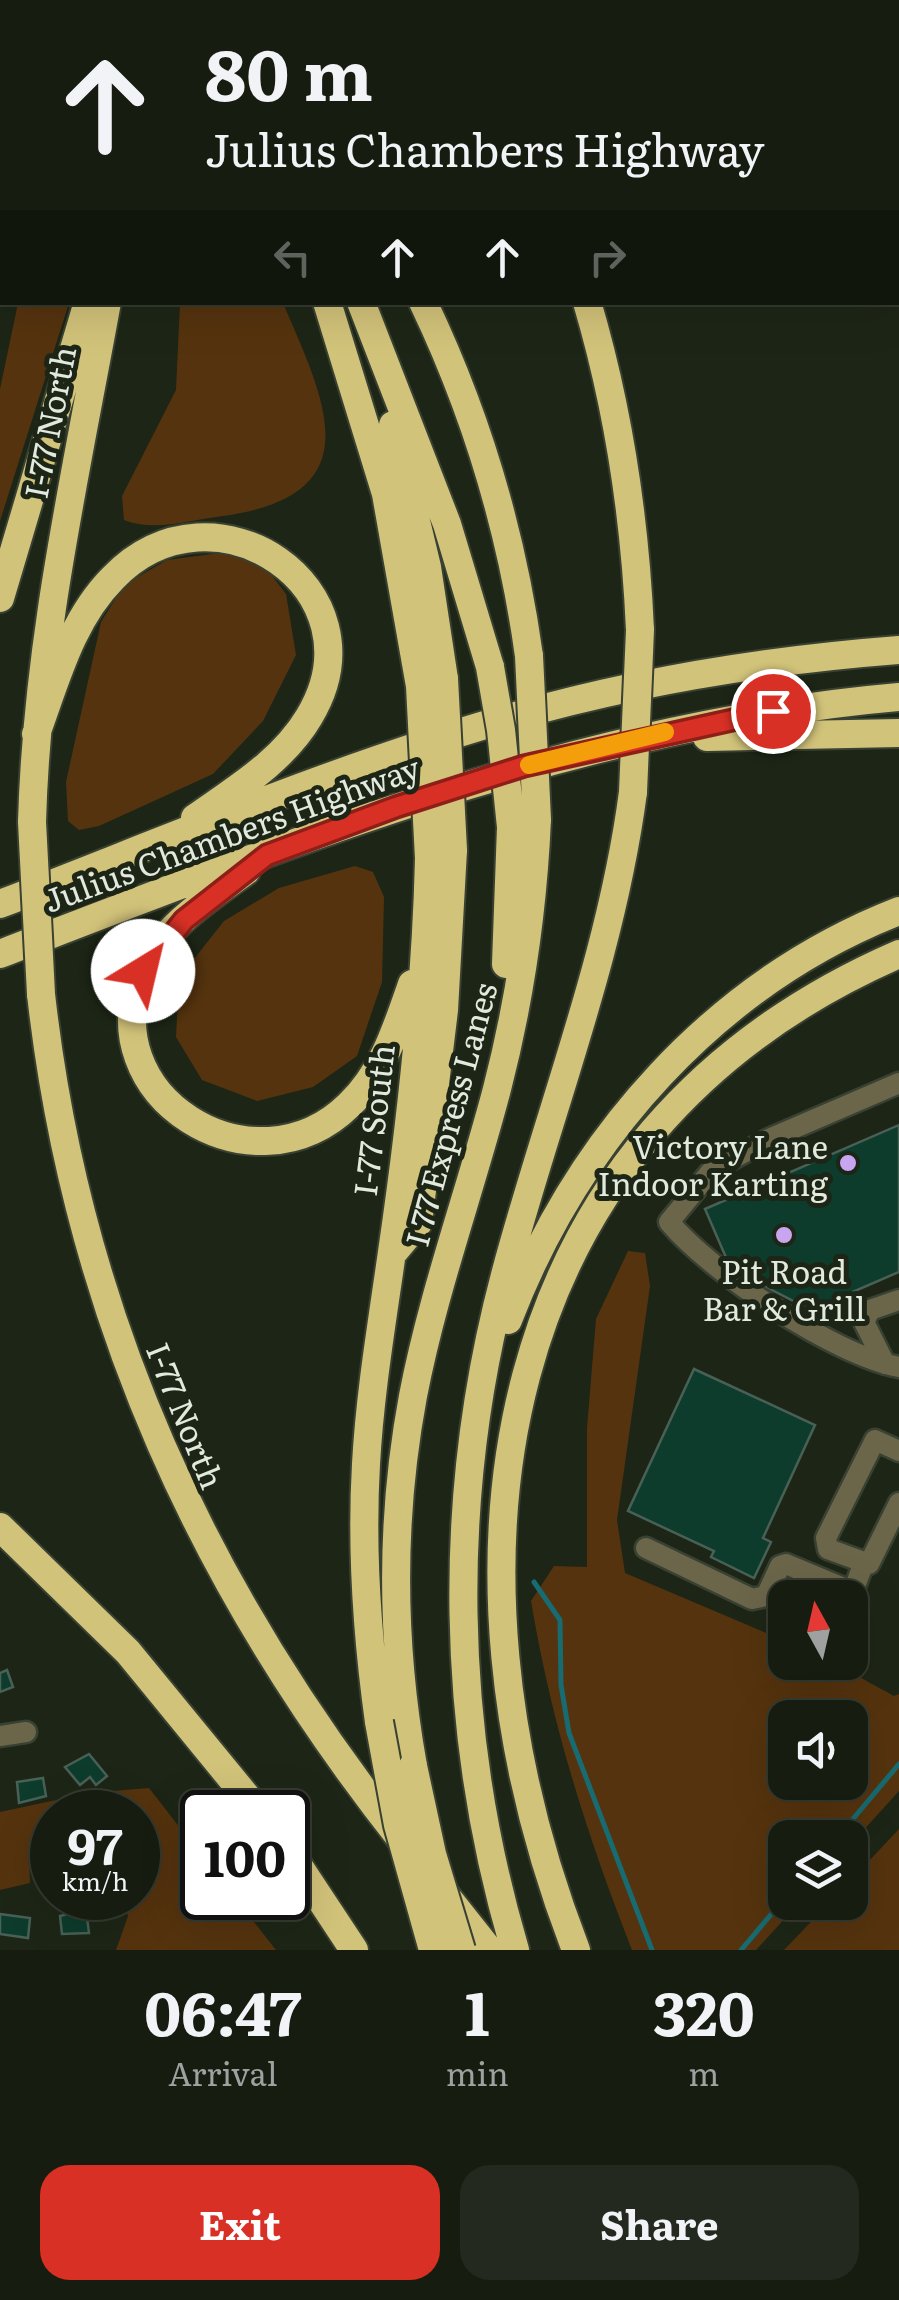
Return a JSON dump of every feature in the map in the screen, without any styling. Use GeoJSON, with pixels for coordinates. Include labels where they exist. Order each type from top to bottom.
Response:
{"type":"FeatureCollection","features":[{"type":"Feature","properties":{"kind":"highway"},"geometry":{"type":"LineString","coordinates":[[0,598],[87,305]]}},
{"type":"Feature","properties":{"kind":"highway","name":"I-77 North"},"geometry":{"type":"LineString","coordinates":[[105,305],[49,603],[32,822],[41,994],[52,1081],[87,1241],[133,1378],[180,1492],[254,1632],[305,1710],[489,1950]]}},
{"type":"Feature","properties":{"kind":"highway"},"geometry":{"type":"LineString","coordinates":[[328,305],[386,494],[432,682]]}},
{"type":"Feature","properties":{"kind":"highway"},"geometry":{"type":"LineString","coordinates":[[361,305],[419,529],[441,854],[444,1010],[418,1223],[392,1254]]}},
{"type":"Feature","properties":{"kind":"highway"},"geometry":{"type":"LineString","coordinates":[[361,305],[452,538],[490,667],[524,823]]}},
{"type":"Feature","properties":{"kind":"highway","name":"I 77 Express Lanes"},"geometry":{"type":"LineString","coordinates":[[424,305],[459,383],[493,482],[529,656],[521,982],[484,1134],[424,1346],[402,1467],[396,1606],[413,1766],[432,1854],[461,1950]]}},
{"type":"Feature","properties":{"kind":"highway"},"geometry":{"type":"LineString","coordinates":[[515,1950],[496,1881],[476,1776],[464,1671],[462,1561],[471,1451],[494,1318],[602,956],[633,792],[640,630],[623,452],[588,305]]}},
{"type":"Feature","properties":{"kind":"highway"},"geometry":{"type":"LineString","coordinates":[[36,734],[77,628],[100,592],[138,557],[176,540],[219,536],[260,548],[285,564],[312,598],[324,627],[327,658],[317,704],[299,732],[274,759],[161,842]]}},
{"type":"Feature","properties":{"kind":"highway","name":"Julius Chambers Highway"},"geometry":{"type":"LineString","coordinates":[[0,904],[379,759],[566,702],[741,668],[899,650]]}},
{"type":"Feature","properties":{"kind":"highway","name":"Julius Chambers Highway"},"geometry":{"type":"LineString","coordinates":[[0,954],[462,785],[631,740],[798,707],[899,697]]}},
{"type":"Feature","properties":{"kind":"highway"},"geometry":{"type":"LineString","coordinates":[[631,740],[899,734]]}},
{"type":"Feature","properties":{"kind":"highway","name":"I-77 South"},"geometry":{"type":"LineString","coordinates":[[433,1950],[402,1842],[379,1722],[367,1608],[366,1466],[426,945],[441,854]]}},
{"type":"Feature","properties":{"kind":"highway"},"geometry":{"type":"LineString","coordinates":[[267,855],[169,934],[150,958],[138,984],[134,1026],[147,1073],[165,1100],[203,1129],[234,1140],[265,1142],[300,1136],[335,1118],[376,1072],[426,945]]}},
{"type":"Feature","properties":{"kind":"highway"},"geometry":{"type":"LineString","coordinates":[[471,1451],[501,1342],[536,1254],[572,1188],[632,1106],[692,1044],[756,990],[833,942],[899,910]]}},
{"type":"Feature","properties":{"kind":"highway"},"geometry":{"type":"LineString","coordinates":[[576,1950],[530,1801],[512,1701],[503,1544],[513,1426],[546,1306],[598,1204],[672,1108],[744,1044],[826,990],[899,954]]}},
{"type":"Feature","properties":{"kind":"highway"},"geometry":{"type":"LineString","coordinates":[[744,1044],[899,972]]}},
{"type":"Feature","properties":{"kind":"highway"},"geometry":{"type":"LineString","coordinates":[[0,1528],[128,1652],[241,1790]]}},
{"type":"Feature","properties":{"kind":"highway"},"geometry":{"type":"LineString","coordinates":[[310,1883],[354,1950]]}},
{"type":"Feature","properties":{"kind":"street"},"geometry":{"type":"LineString","coordinates":[[892,1366],[870,1362],[765,1300],[694,1252],[669,1222],[712,1170],[769,1139],[899,1083]]}},
{"type":"Feature","properties":{"kind":"street"},"geometry":{"type":"LineString","coordinates":[[892,1366],[864,1322],[870,1310],[899,1300]]}},
{"type":"Feature","properties":{"kind":"street"},"geometry":{"type":"LineString","coordinates":[[863,1566],[828,1549],[826,1538],[875,1440],[899,1451]]}},
{"type":"Feature","properties":{"kind":"street"},"geometry":{"type":"LineString","coordinates":[[646,1548],[752,1599],[766,1596],[780,1566],[786,1564],[854,1589],[863,1566],[872,1561],[899,1502]]}},
{"type":"Feature","properties":{"kind":"street"},"geometry":{"type":"LineString","coordinates":[[0,1736],[26,1732]]}},
{"type":"Feature","properties":{"kind":"shaded area"},"geometry":{"type":"Polygon","coordinates":[[[18,305],[68,305],[0,521],[0,389],[18,305]]]}},
{"type":"Feature","properties":{"kind":"shaded area"},"geometry":{"type":"Polygon","coordinates":[[[180,305],[284,305],[313,375],[322,408],[325,438],[319,465],[302,488],[271,505],[173,524],[148,525],[124,520],[122,496],[176,390],[180,305]]]}},
{"type":"Feature","properties":{"kind":"shaded area"},"geometry":{"type":"Polygon","coordinates":[[[220,553],[263,564],[286,594],[296,655],[263,721],[213,774],[99,826],[79,830],[68,821],[66,782],[101,622],[124,585],[167,560],[220,553]]]}},
{"type":"Feature","properties":{"kind":"shaded area"},"geometry":{"type":"Polygon","coordinates":[[[355,866],[373,872],[384,897],[382,982],[357,1056],[313,1087],[257,1101],[202,1080],[176,1037],[179,978],[224,921],[279,888],[355,866]]]}},
{"type":"Feature","properties":{"kind":"shaded area"},"geometry":{"type":"Polygon","coordinates":[[[628,1251],[645,1253],[650,1286],[617,1520],[625,1573],[768,1634],[768,1680],[865,1680],[894,1696],[899,1694],[899,1791],[868,1825],[868,1820],[768,1820],[768,1920],[783,1920],[756,1950],[632,1950],[585,1821],[560,1735],[531,1601],[554,1566],[587,1567],[587,1428],[596,1319],[628,1251]]]}},
{"type":"Feature","properties":{"kind":"shaded area"},"geometry":{"type":"Polygon","coordinates":[[[160,1802],[180,1828],[180,1920],[252,1920],[276,1950],[116,1950],[127,1920],[160,1920],[160,1802]]]}},
{"type":"Feature","properties":{"kind":"shaded area"},"geometry":{"type":"Polygon","coordinates":[[[30,1806],[30,1883],[0,1890],[0,1812],[30,1806]]]}},
{"type":"Feature","properties":{"kind":"shaded area"},"geometry":{"type":"Polygon","coordinates":[[[899,1829],[899,1950],[784,1950],[813,1920],[868,1920],[868,1862],[899,1829]]]}},
{"type":"Feature","properties":{"kind":"building"},"geometry":{"type":"Polygon","coordinates":[[[899,1125],[899,1272],[811,1310],[731,1269],[705,1209],[899,1125]]]}},
{"type":"Feature","properties":{"kind":"building"},"geometry":{"type":"Polygon","coordinates":[[[694,1369],[815,1425],[763,1538],[771,1542],[754,1578],[711,1557],[714,1551],[628,1511],[694,1369]]]}},
{"type":"Feature","properties":{"kind":"building"},"geometry":{"type":"Polygon","coordinates":[[[7,1670],[13,1687],[0,1692],[0,1673],[7,1670]]]}},
{"type":"Feature","properties":{"kind":"building"},"geometry":{"type":"Polygon","coordinates":[[[89,1754],[107,1776],[96,1785],[90,1777],[80,1785],[65,1767],[89,1754]]]}},
{"type":"Feature","properties":{"kind":"building"},"geometry":{"type":"Polygon","coordinates":[[[43,1778],[45,1790],[30,1790],[30,1800],[19,1803],[17,1782],[43,1778]]]}},
{"type":"Feature","properties":{"kind":"building"},"geometry":{"type":"Polygon","coordinates":[[[0,1914],[30,1918],[28,1938],[0,1934],[0,1914]]]}},
{"type":"Feature","properties":{"kind":"building"},"geometry":{"type":"Polygon","coordinates":[[[60,1920],[87,1920],[89,1933],[62,1934],[60,1920]]]}},
{"type":"Feature","properties":{"kind":"waterway"},"geometry":{"type":"LineString","coordinates":[[534,1582],[560,1620],[561,1685],[569,1733],[652,1950]]}},
{"type":"Feature","properties":{"kind":"waterway"},"geometry":{"type":"LineString","coordinates":[[852,1820],[899,1764]]}},
{"type":"Feature","properties":{"kind":"waterway"},"geometry":{"type":"LineString","coordinates":[[741,1950],[768,1918]]}},
{"type":"Feature","properties":{"kind":"slow traffic"},"geometry":{"type":"LineString","coordinates":[[529,765],[665,732]]}},
{"type":"Feature","properties":{"kind":"place","name":"Victory Lane Indoor Karting"},"geometry":{"type":"Point","coordinates":[848,1163]}},
{"type":"Feature","properties":{"kind":"place","name":"Pit Road Bar & Grill"},"geometry":{"type":"Point","coordinates":[784,1235]}},
{"type":"Feature","properties":{"kind":"route"},"geometry":{"type":"LineString","coordinates":[[143,971],[169,934],[267,855],[396,807],[524,766],[773,711]]}}]}
